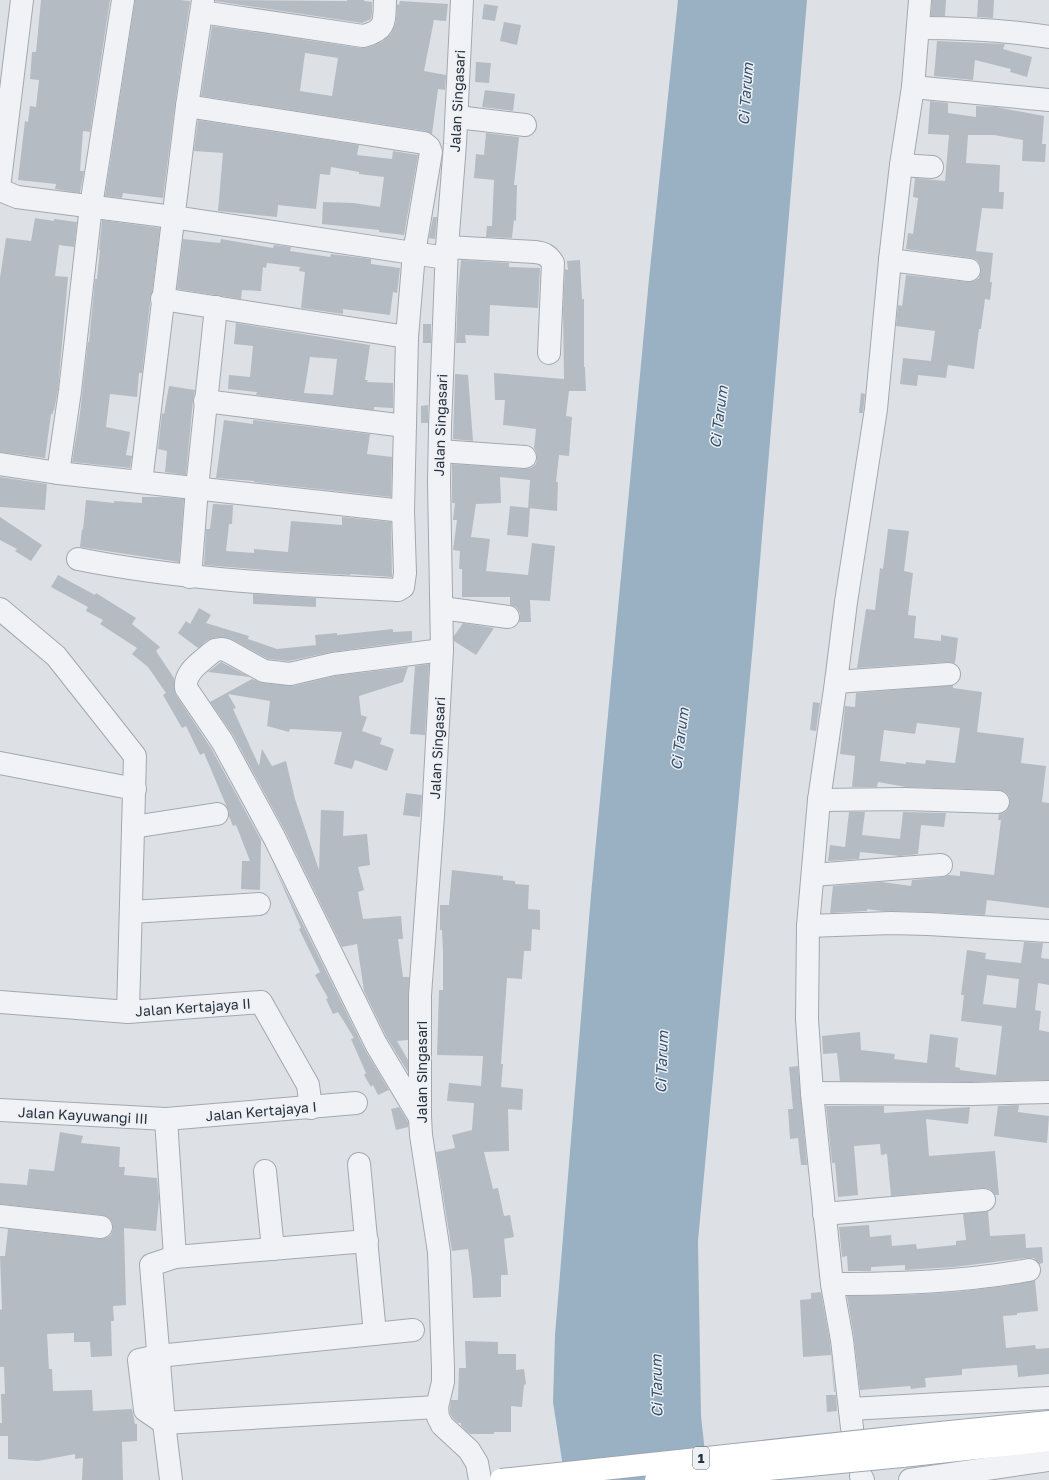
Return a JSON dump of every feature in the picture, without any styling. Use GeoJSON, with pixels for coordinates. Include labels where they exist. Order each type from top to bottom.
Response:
{"type":"FeatureCollection","features":[{"type":"Feature","properties":{"kind":"main road","name":"1"},"geometry":{"type":"LineString","coordinates":[[656,1480],[902,1447],[1049,1422]]}},
{"type":"Feature","properties":{"kind":"main road","name":"1"},"geometry":{"type":"LineString","coordinates":[[501,1480],[902,1447],[1049,1440]]}},
{"type":"Feature","properties":{"kind":"street"},"geometry":{"type":"LineString","coordinates":[[0,180],[8,49],[22,0]]}},
{"type":"Feature","properties":{"kind":"street"},"geometry":{"type":"LineString","coordinates":[[58,473],[70,391],[92,206],[123,0]]}},
{"type":"Feature","properties":{"kind":"street"},"geometry":{"type":"LineString","coordinates":[[141,482],[162,299],[187,106],[202,6],[363,36],[374,33],[380,29],[384,19],[385,0]]}},
{"type":"Feature","properties":{"kind":"street","name":"Jalan Singasari"},"geometry":{"type":"LineString","coordinates":[[437,1407],[443,1382],[441,1280],[439,1252],[421,1135],[420,995],[433,816],[442,650],[439,482],[446,253],[457,117],[462,0]]}},
{"type":"Feature","properties":{"kind":"street"},"geometry":{"type":"LineString","coordinates":[[920,0],[919,28],[913,87],[901,165],[890,260],[876,409],[819,800],[808,926],[807,1019],[812,1093],[832,1284],[842,1340],[851,1419],[1049,1398]]}},
{"type":"Feature","properties":{"kind":"street"},"geometry":{"type":"LineString","coordinates":[[919,28],[974,29],[1049,37]]}},
{"type":"Feature","properties":{"kind":"street"},"geometry":{"type":"LineString","coordinates":[[913,87],[1049,100]]}},
{"type":"Feature","properties":{"kind":"street"},"geometry":{"type":"LineString","coordinates":[[78,559],[190,577],[398,590],[403,587],[405,573],[403,510],[407,337],[414,253],[431,152],[429,147],[424,143],[187,106]]}},
{"type":"Feature","properties":{"kind":"street"},"geometry":{"type":"LineString","coordinates":[[457,117],[525,125]]}},
{"type":"Feature","properties":{"kind":"street"},"geometry":{"type":"LineString","coordinates":[[901,165],[932,167]]}},
{"type":"Feature","properties":{"kind":"street"},"geometry":{"type":"LineString","coordinates":[[6,196],[173,217],[414,253],[543,253],[549,257],[553,263],[549,353]]}},
{"type":"Feature","properties":{"kind":"street"},"geometry":{"type":"LineString","coordinates":[[890,260],[969,270]]}},
{"type":"Feature","properties":{"kind":"street"},"geometry":{"type":"LineString","coordinates":[[162,299],[407,337]]}},
{"type":"Feature","properties":{"kind":"street"},"geometry":{"type":"LineString","coordinates":[[190,577],[196,488],[216,307]]}},
{"type":"Feature","properties":{"kind":"street"},"geometry":{"type":"LineString","coordinates":[[205,401],[405,426]]}},
{"type":"Feature","properties":{"kind":"street"},"geometry":{"type":"LineString","coordinates":[[440,451],[525,457]]}},
{"type":"Feature","properties":{"kind":"street"},"geometry":{"type":"LineString","coordinates":[[0,464],[58,473],[403,510]]}},
{"type":"Feature","properties":{"kind":"street"},"geometry":{"type":"LineString","coordinates":[[442,608],[508,617]]}},
{"type":"Feature","properties":{"kind":"street"},"geometry":{"type":"LineString","coordinates":[[0,609],[56,656],[136,756],[128,1012],[0,1002]]}},
{"type":"Feature","properties":{"kind":"street"},"geometry":{"type":"LineString","coordinates":[[420,1117],[376,1044],[274,837],[222,741],[186,688],[186,682],[188,674],[215,650],[222,649],[264,671],[283,674],[333,664],[442,650]]}},
{"type":"Feature","properties":{"kind":"street"},"geometry":{"type":"LineString","coordinates":[[836,682],[949,674]]}},
{"type":"Feature","properties":{"kind":"street"},"geometry":{"type":"LineString","coordinates":[[0,763],[135,789]]}},
{"type":"Feature","properties":{"kind":"street"},"geometry":{"type":"LineString","coordinates":[[819,800],[905,799],[998,802]]}},
{"type":"Feature","properties":{"kind":"street"},"geometry":{"type":"LineString","coordinates":[[133,827],[216,814]]}},
{"type":"Feature","properties":{"kind":"street"},"geometry":{"type":"LineString","coordinates":[[813,875],[941,865]]}},
{"type":"Feature","properties":{"kind":"street"},"geometry":{"type":"LineString","coordinates":[[131,912],[259,904]]}},
{"type":"Feature","properties":{"kind":"street"},"geometry":{"type":"LineString","coordinates":[[808,926],[920,924],[1049,931]]}},
{"type":"Feature","properties":{"kind":"street","name":"Jalan Kertajaya II"},"geometry":{"type":"LineString","coordinates":[[128,1012],[260,1002],[308,1085],[311,1108]]}},
{"type":"Feature","properties":{"kind":"street"},"geometry":{"type":"LineString","coordinates":[[812,1093],[971,1094],[1049,1092]]}},
{"type":"Feature","properties":{"kind":"street","name":"Jalan Kertajaya I"},"geometry":{"type":"LineString","coordinates":[[166,1119],[311,1108],[356,1103]]}},
{"type":"Feature","properties":{"kind":"street","name":"Jalan Kayuwangi III"},"geometry":{"type":"LineString","coordinates":[[0,1110],[166,1119]]}},
{"type":"Feature","properties":{"kind":"street"},"geometry":{"type":"LineString","coordinates":[[166,1119],[175,1257]]}},
{"type":"Feature","properties":{"kind":"street"},"geometry":{"type":"LineString","coordinates":[[359,1164],[375,1334]]}},
{"type":"Feature","properties":{"kind":"street"},"geometry":{"type":"LineString","coordinates":[[265,1171],[274,1249]]}},
{"type":"Feature","properties":{"kind":"street"},"geometry":{"type":"LineString","coordinates":[[824,1214],[984,1200]]}},
{"type":"Feature","properties":{"kind":"street"},"geometry":{"type":"LineString","coordinates":[[0,1216],[101,1227]]}},
{"type":"Feature","properties":{"kind":"street"},"geometry":{"type":"LineString","coordinates":[[158,1356],[151,1265],[175,1257],[367,1241]]}},
{"type":"Feature","properties":{"kind":"street"},"geometry":{"type":"LineString","coordinates":[[832,1284],[895,1284],[996,1276],[1029,1270]]}},
{"type":"Feature","properties":{"kind":"street"},"geometry":{"type":"LineString","coordinates":[[413,1330],[158,1356],[139,1360],[145,1410],[164,1423],[437,1407],[438,1417],[442,1425],[469,1450],[477,1463],[480,1480]]}},
{"type":"Feature","properties":{"kind":"street"},"geometry":{"type":"LineString","coordinates":[[164,1423],[171,1480]]}},
{"type":"Feature","properties":{"kind":"street"},"geometry":{"type":"LineString","coordinates":[[910,1480],[1049,1460]]}},
{"type":"Feature","properties":{"kind":"water","name":"Ci Tarum"},"geometry":{"type":"Polygon","coordinates":[[[678,0],[807,0],[753,644],[698,1241],[701,1416],[708,1480],[565,1480],[553,1402],[555,1335],[591,895],[649,279],[678,0]]]}},
{"type":"Feature","properties":{"kind":"building"},"geometry":{"type":"Polygon","coordinates":[[[41,0],[110,0],[90,132],[83,131],[80,171],[84,171],[80,193],[55,189],[56,184],[18,180],[25,121],[28,122],[30,106],[36,107],[39,80],[30,79],[32,52],[36,52],[41,0]]]}},
{"type":"Feature","properties":{"kind":"building"},"geometry":{"type":"Polygon","coordinates":[[[135,0],[190,1],[163,198],[123,193],[122,198],[105,196],[135,0]]]}},
{"type":"Feature","properties":{"kind":"building"},"geometry":{"type":"Polygon","coordinates":[[[215,0],[364,0],[372,2],[372,13],[371,19],[362,23],[215,0]]]}},
{"type":"Feature","properties":{"kind":"building"},"geometry":{"type":"Polygon","coordinates":[[[932,0],[946,0],[945,16],[931,16],[932,0]]]}},
{"type":"Feature","properties":{"kind":"building"},"geometry":{"type":"Polygon","coordinates":[[[978,0],[994,0],[993,18],[977,17],[978,0]]]}},
{"type":"Feature","properties":{"kind":"building"},"geometry":{"type":"Polygon","coordinates":[[[400,1],[448,4],[446,21],[434,20],[424,71],[446,75],[445,90],[438,89],[432,134],[426,131],[201,96],[212,26],[366,48],[382,42],[391,34],[396,22],[397,4],[399,5],[400,1]],[[305,53],[300,91],[332,96],[338,58],[305,53]]]}},
{"type":"Feature","properties":{"kind":"building"},"geometry":{"type":"Polygon","coordinates":[[[484,4],[498,6],[495,21],[482,19],[484,4]]]}},
{"type":"Feature","properties":{"kind":"building"},"geometry":{"type":"Polygon","coordinates":[[[504,22],[521,25],[517,45],[500,41],[504,22]]]}},
{"type":"Feature","properties":{"kind":"building"},"geometry":{"type":"Polygon","coordinates":[[[937,41],[1005,44],[1003,49],[1032,57],[1027,77],[1010,72],[1011,69],[975,60],[973,80],[934,76],[937,41]]]}},
{"type":"Feature","properties":{"kind":"building"},"geometry":{"type":"Polygon","coordinates":[[[476,62],[491,63],[489,83],[475,82],[476,62]]]}},
{"type":"Feature","properties":{"kind":"building"},"geometry":{"type":"Polygon","coordinates":[[[485,90],[515,94],[513,111],[482,107],[485,90]]]}},
{"type":"Feature","properties":{"kind":"building"},"geometry":{"type":"Polygon","coordinates":[[[930,101],[948,103],[948,113],[976,117],[976,106],[996,107],[1044,116],[1042,144],[1046,144],[1045,162],[1022,161],[1023,140],[994,135],[968,135],[966,163],[1000,165],[999,192],[1004,192],[1003,209],[982,208],[976,251],[993,253],[990,300],[985,299],[981,329],[979,329],[974,369],[948,365],[946,378],[918,375],[917,386],[900,384],[903,358],[931,361],[935,331],[896,326],[898,305],[902,306],[906,275],[968,282],[979,278],[981,271],[977,260],[971,258],[906,249],[908,233],[913,234],[918,198],[913,197],[915,178],[945,181],[949,135],[928,134],[930,101]]]}},
{"type":"Feature","properties":{"kind":"building"},"geometry":{"type":"Polygon","coordinates":[[[198,120],[359,145],[357,155],[392,159],[393,151],[418,155],[404,235],[379,232],[379,230],[322,224],[323,202],[354,203],[380,207],[384,177],[359,174],[359,172],[331,167],[330,175],[320,174],[316,209],[278,205],[277,217],[218,211],[223,153],[194,151],[198,120]]]}},
{"type":"Feature","properties":{"kind":"building"},"geometry":{"type":"Polygon","coordinates":[[[486,133],[519,137],[514,185],[517,185],[516,221],[514,220],[512,238],[486,237],[487,226],[492,226],[494,180],[474,178],[476,154],[484,155],[486,133]]]}},
{"type":"Feature","properties":{"kind":"building"},"geometry":{"type":"Polygon","coordinates":[[[433,217],[437,217],[435,239],[429,238],[433,217]]]}},
{"type":"Feature","properties":{"kind":"building"},"geometry":{"type":"Polygon","coordinates":[[[35,218],[77,222],[74,247],[59,245],[55,276],[68,277],[58,389],[54,411],[53,410],[53,414],[51,414],[45,458],[0,452],[0,278],[6,238],[31,241],[35,218]]]}},
{"type":"Feature","properties":{"kind":"building"},"geometry":{"type":"Polygon","coordinates":[[[102,220],[160,228],[152,293],[150,297],[142,373],[139,373],[137,397],[110,394],[106,427],[130,432],[126,455],[132,456],[130,468],[72,462],[89,342],[95,279],[97,279],[102,220]]]}},
{"type":"Feature","properties":{"kind":"building"},"geometry":{"type":"Polygon","coordinates":[[[183,239],[220,243],[221,239],[273,248],[274,245],[291,247],[290,251],[330,257],[331,254],[371,259],[371,264],[400,268],[397,293],[393,292],[390,315],[343,309],[343,314],[301,308],[305,272],[299,271],[300,267],[267,263],[266,268],[263,267],[261,291],[242,290],[241,299],[177,289],[183,239]]]}},
{"type":"Feature","properties":{"kind":"building"},"geometry":{"type":"Polygon","coordinates":[[[461,260],[509,263],[509,267],[540,268],[538,308],[490,305],[489,336],[465,335],[466,343],[456,343],[461,260]]]}},
{"type":"Feature","properties":{"kind":"building"},"geometry":{"type":"Polygon","coordinates":[[[580,260],[582,299],[584,299],[584,367],[586,391],[569,391],[566,416],[572,417],[569,456],[559,455],[556,482],[558,482],[557,511],[528,508],[530,480],[500,477],[501,503],[476,504],[471,537],[490,539],[486,571],[528,575],[532,543],[555,546],[550,601],[530,600],[531,622],[519,622],[520,613],[516,607],[510,605],[510,597],[462,597],[462,569],[459,569],[460,551],[453,550],[457,520],[453,520],[455,503],[452,503],[452,464],[524,469],[531,468],[536,464],[537,457],[534,448],[536,429],[503,425],[505,400],[495,400],[494,373],[564,379],[563,310],[565,269],[568,270],[567,261],[580,260]]]}},
{"type":"Feature","properties":{"kind":"building"},"geometry":{"type":"Polygon","coordinates":[[[236,323],[370,345],[365,380],[368,380],[367,382],[393,383],[393,408],[374,407],[374,410],[256,395],[257,392],[228,389],[229,375],[250,377],[253,346],[234,344],[236,323]],[[310,357],[304,393],[333,395],[337,359],[310,357]]]}},
{"type":"Feature","properties":{"kind":"building"},"geometry":{"type":"Polygon","coordinates":[[[423,324],[431,324],[431,343],[423,343],[423,324]]]}},
{"type":"Feature","properties":{"kind":"building"},"geometry":{"type":"Polygon","coordinates":[[[455,374],[468,375],[473,441],[453,439],[455,374]]]}},
{"type":"Feature","properties":{"kind":"building"},"geometry":{"type":"Polygon","coordinates":[[[169,386],[195,390],[186,475],[165,472],[167,451],[158,449],[162,413],[164,414],[169,386]]]}},
{"type":"Feature","properties":{"kind":"building"},"geometry":{"type":"Polygon","coordinates":[[[861,393],[865,394],[863,413],[859,413],[861,393]]]}},
{"type":"Feature","properties":{"kind":"building"},"geometry":{"type":"Polygon","coordinates":[[[428,405],[428,423],[421,423],[421,406],[428,405]]]}},
{"type":"Feature","properties":{"kind":"building"},"geometry":{"type":"Polygon","coordinates":[[[224,420],[253,424],[253,420],[370,434],[367,454],[392,457],[391,497],[216,478],[224,420]]]}},
{"type":"Feature","properties":{"kind":"building"},"geometry":{"type":"Polygon","coordinates":[[[0,477],[47,484],[45,510],[0,507],[0,477]]]}},
{"type":"Feature","properties":{"kind":"building"},"geometry":{"type":"Polygon","coordinates":[[[142,497],[184,499],[179,562],[80,547],[86,500],[114,503],[114,501],[142,503],[142,497]]]}},
{"type":"Feature","properties":{"kind":"building"},"geometry":{"type":"Polygon","coordinates":[[[213,504],[233,505],[232,524],[229,524],[226,551],[254,553],[254,549],[288,552],[291,521],[342,525],[342,517],[391,522],[392,577],[278,571],[204,565],[206,529],[210,529],[213,504]]]}},
{"type":"Feature","properties":{"kind":"building"},"geometry":{"type":"Polygon","coordinates":[[[510,506],[530,508],[528,537],[507,535],[510,506]]]}},
{"type":"Feature","properties":{"kind":"building"},"geometry":{"type":"Polygon","coordinates":[[[0,517],[42,545],[31,561],[15,551],[17,549],[0,540],[0,517]]]}},
{"type":"Feature","properties":{"kind":"building"},"geometry":{"type":"Polygon","coordinates":[[[888,529],[909,531],[904,571],[913,573],[908,615],[916,616],[914,638],[941,641],[941,635],[958,638],[955,663],[948,662],[857,668],[866,609],[875,610],[880,568],[883,569],[888,529]]]}},
{"type":"Feature","properties":{"kind":"building"},"geometry":{"type":"Polygon","coordinates":[[[58,575],[95,595],[96,593],[136,618],[132,624],[160,647],[156,651],[174,678],[176,695],[211,748],[261,840],[260,890],[241,889],[242,861],[250,861],[236,825],[233,826],[229,812],[204,753],[200,755],[186,726],[182,728],[163,695],[166,693],[148,667],[132,654],[137,648],[100,624],[103,620],[86,611],[88,607],[51,587],[58,575]]]}},
{"type":"Feature","properties":{"kind":"building"},"geometry":{"type":"Polygon","coordinates":[[[253,594],[316,598],[316,607],[253,604],[253,594]]]}},
{"type":"Feature","properties":{"kind":"building"},"geometry":{"type":"Polygon","coordinates":[[[199,608],[211,615],[206,623],[249,636],[248,639],[277,649],[316,645],[315,635],[337,633],[337,635],[393,629],[393,632],[412,631],[412,641],[331,652],[289,661],[268,659],[229,638],[213,638],[198,648],[178,633],[186,621],[190,624],[199,608]]]}},
{"type":"Feature","properties":{"kind":"building"},"geometry":{"type":"Polygon","coordinates":[[[463,623],[494,628],[476,655],[454,641],[454,636],[463,623]]]}},
{"type":"Feature","properties":{"kind":"building"},"geometry":{"type":"Polygon","coordinates":[[[221,662],[250,677],[208,672],[221,662]]]}},
{"type":"Feature","properties":{"kind":"building"},"geometry":{"type":"Polygon","coordinates":[[[429,664],[425,735],[410,734],[415,666],[429,664]]]}},
{"type":"Feature","properties":{"kind":"building"},"geometry":{"type":"Polygon","coordinates":[[[408,667],[403,682],[359,696],[361,715],[367,717],[362,731],[382,738],[380,744],[394,749],[387,771],[355,760],[352,769],[334,764],[342,732],[290,729],[289,732],[267,726],[270,701],[228,694],[236,708],[233,709],[259,766],[262,749],[272,766],[286,761],[295,799],[319,870],[321,810],[344,811],[343,836],[367,834],[370,865],[358,867],[364,890],[358,892],[363,919],[401,916],[403,939],[398,939],[403,977],[409,977],[408,1040],[397,1041],[408,1060],[408,1072],[387,1038],[364,991],[357,944],[342,947],[285,831],[233,735],[210,702],[252,679],[263,683],[293,686],[335,676],[408,667]]]}},
{"type":"Feature","properties":{"kind":"building"},"geometry":{"type":"Polygon","coordinates":[[[953,685],[953,688],[982,692],[977,732],[1024,738],[1021,763],[1046,766],[1042,802],[1049,803],[1049,908],[987,900],[985,915],[882,911],[867,909],[867,911],[830,913],[833,886],[882,882],[911,886],[912,880],[949,875],[960,876],[960,871],[994,875],[1001,820],[998,820],[999,814],[1004,813],[1008,809],[1010,803],[1009,796],[1005,792],[998,790],[906,787],[878,782],[877,787],[852,787],[855,756],[840,754],[845,706],[855,707],[856,693],[953,685]],[[917,723],[915,734],[884,730],[880,761],[906,764],[906,762],[925,764],[926,760],[955,763],[960,728],[917,723]]]}},
{"type":"Feature","properties":{"kind":"building"},"geometry":{"type":"Polygon","coordinates":[[[813,702],[820,703],[816,731],[810,730],[813,702]]]}},
{"type":"Feature","properties":{"kind":"building"},"geometry":{"type":"Polygon","coordinates":[[[406,793],[422,795],[420,817],[403,815],[406,793]]]}},
{"type":"Feature","properties":{"kind":"building"},"geometry":{"type":"Polygon","coordinates":[[[849,812],[865,812],[862,835],[900,839],[903,812],[946,813],[944,827],[921,825],[918,854],[900,856],[860,852],[859,859],[828,861],[830,845],[845,847],[849,812]]]}},
{"type":"Feature","properties":{"kind":"building"},"geometry":{"type":"Polygon","coordinates":[[[273,864],[365,1050],[389,1090],[378,1095],[373,1085],[371,1087],[364,1075],[366,1073],[351,1039],[354,1038],[338,1012],[333,1014],[326,999],[328,998],[315,975],[320,972],[299,929],[301,928],[273,864]]]}},
{"type":"Feature","properties":{"kind":"building"},"geometry":{"type":"Polygon","coordinates":[[[452,870],[503,876],[503,880],[515,881],[515,884],[529,885],[528,909],[540,910],[540,930],[532,929],[531,951],[524,951],[522,979],[507,978],[501,1064],[503,1064],[501,1087],[523,1089],[522,1110],[508,1109],[509,1151],[484,1152],[493,1189],[498,1188],[504,1216],[510,1215],[514,1237],[504,1239],[508,1275],[501,1275],[501,1297],[473,1298],[468,1249],[452,1251],[436,1152],[455,1148],[452,1135],[472,1130],[474,1103],[447,1101],[449,1083],[481,1086],[483,1056],[437,1055],[439,990],[443,990],[443,953],[442,930],[440,930],[440,905],[449,905],[452,870]]]}},
{"type":"Feature","properties":{"kind":"building"},"geometry":{"type":"Polygon","coordinates":[[[1024,942],[1043,943],[1041,958],[1049,959],[1049,985],[1038,983],[1035,1010],[1041,1011],[1039,1030],[1049,1032],[1049,1080],[971,1082],[840,1081],[837,1053],[823,1054],[822,1036],[860,1032],[861,1050],[895,1054],[894,1059],[927,1063],[930,1034],[958,1038],[955,1067],[960,1068],[960,1070],[996,1075],[1002,1026],[961,1021],[964,995],[961,995],[967,950],[986,953],[985,959],[1021,963],[1024,942]],[[987,975],[983,1004],[1016,1008],[1019,979],[987,975]]]}},
{"type":"Feature","properties":{"kind":"building"},"geometry":{"type":"Polygon","coordinates":[[[798,1066],[807,1165],[801,1165],[798,1138],[790,1139],[788,1109],[793,1109],[789,1067],[798,1066]]]}},
{"type":"Feature","properties":{"kind":"building"},"geometry":{"type":"Polygon","coordinates":[[[1019,1105],[1018,1112],[1049,1116],[1047,1143],[994,1136],[998,1106],[1019,1105]]]}},
{"type":"Feature","properties":{"kind":"building"},"geometry":{"type":"Polygon","coordinates":[[[826,1106],[884,1106],[884,1113],[970,1107],[968,1124],[926,1119],[929,1156],[995,1151],[999,1195],[995,1195],[990,1189],[983,1188],[891,1196],[887,1154],[881,1155],[880,1144],[854,1146],[858,1195],[838,1197],[835,1163],[832,1163],[826,1106]]]}},
{"type":"Feature","properties":{"kind":"building"},"geometry":{"type":"Polygon","coordinates":[[[399,1107],[408,1122],[408,1127],[396,1130],[391,1109],[399,1107]]]}},
{"type":"Feature","properties":{"kind":"building"},"geometry":{"type":"Polygon","coordinates":[[[60,1132],[83,1136],[81,1143],[120,1147],[119,1167],[125,1167],[124,1175],[157,1178],[159,1199],[156,1231],[124,1228],[126,1305],[113,1306],[114,1321],[111,1321],[112,1356],[91,1357],[90,1342],[74,1342],[74,1333],[47,1334],[49,1369],[52,1369],[53,1391],[92,1390],[93,1411],[132,1409],[135,1424],[137,1424],[137,1441],[122,1442],[123,1480],[82,1480],[83,1458],[75,1459],[75,1454],[38,1461],[8,1459],[8,1436],[0,1436],[0,1423],[2,1423],[1,1394],[5,1394],[4,1367],[0,1367],[0,1310],[2,1309],[0,1256],[5,1256],[8,1229],[100,1239],[111,1235],[113,1229],[112,1222],[108,1217],[102,1215],[0,1204],[0,1183],[27,1185],[29,1169],[54,1171],[60,1132]]]}},
{"type":"Feature","properties":{"kind":"building"},"geometry":{"type":"Polygon","coordinates":[[[988,1211],[990,1236],[1025,1234],[1026,1248],[1042,1247],[1043,1263],[1039,1264],[1034,1258],[1027,1258],[954,1267],[905,1270],[905,1265],[871,1267],[871,1271],[848,1271],[847,1256],[842,1257],[839,1227],[869,1225],[870,1237],[891,1235],[892,1246],[916,1244],[917,1249],[956,1245],[956,1241],[966,1240],[963,1214],[988,1211]]]}},
{"type":"Feature","properties":{"kind":"building"},"geometry":{"type":"Polygon","coordinates":[[[1035,1280],[1038,1311],[1003,1316],[1006,1348],[1035,1345],[1036,1349],[1049,1348],[1049,1374],[1018,1377],[1017,1365],[962,1369],[962,1375],[925,1378],[926,1387],[911,1389],[910,1386],[860,1390],[847,1296],[907,1295],[956,1292],[1006,1286],[1035,1280]]]}},
{"type":"Feature","properties":{"kind":"building"},"geometry":{"type":"Polygon","coordinates":[[[821,1292],[830,1342],[835,1392],[831,1355],[803,1357],[800,1300],[811,1299],[811,1293],[821,1292]]]}},
{"type":"Feature","properties":{"kind":"building"},"geometry":{"type":"Polygon","coordinates":[[[465,1341],[498,1342],[498,1354],[516,1354],[516,1370],[524,1369],[526,1384],[524,1385],[522,1407],[511,1406],[511,1432],[470,1434],[461,1426],[461,1423],[458,1423],[452,1417],[450,1413],[451,1400],[458,1400],[459,1368],[466,1368],[465,1341]]]}},
{"type":"Feature","properties":{"kind":"building"},"geometry":{"type":"Polygon","coordinates":[[[826,1395],[836,1395],[837,1411],[827,1412],[826,1395]]]}}]}
